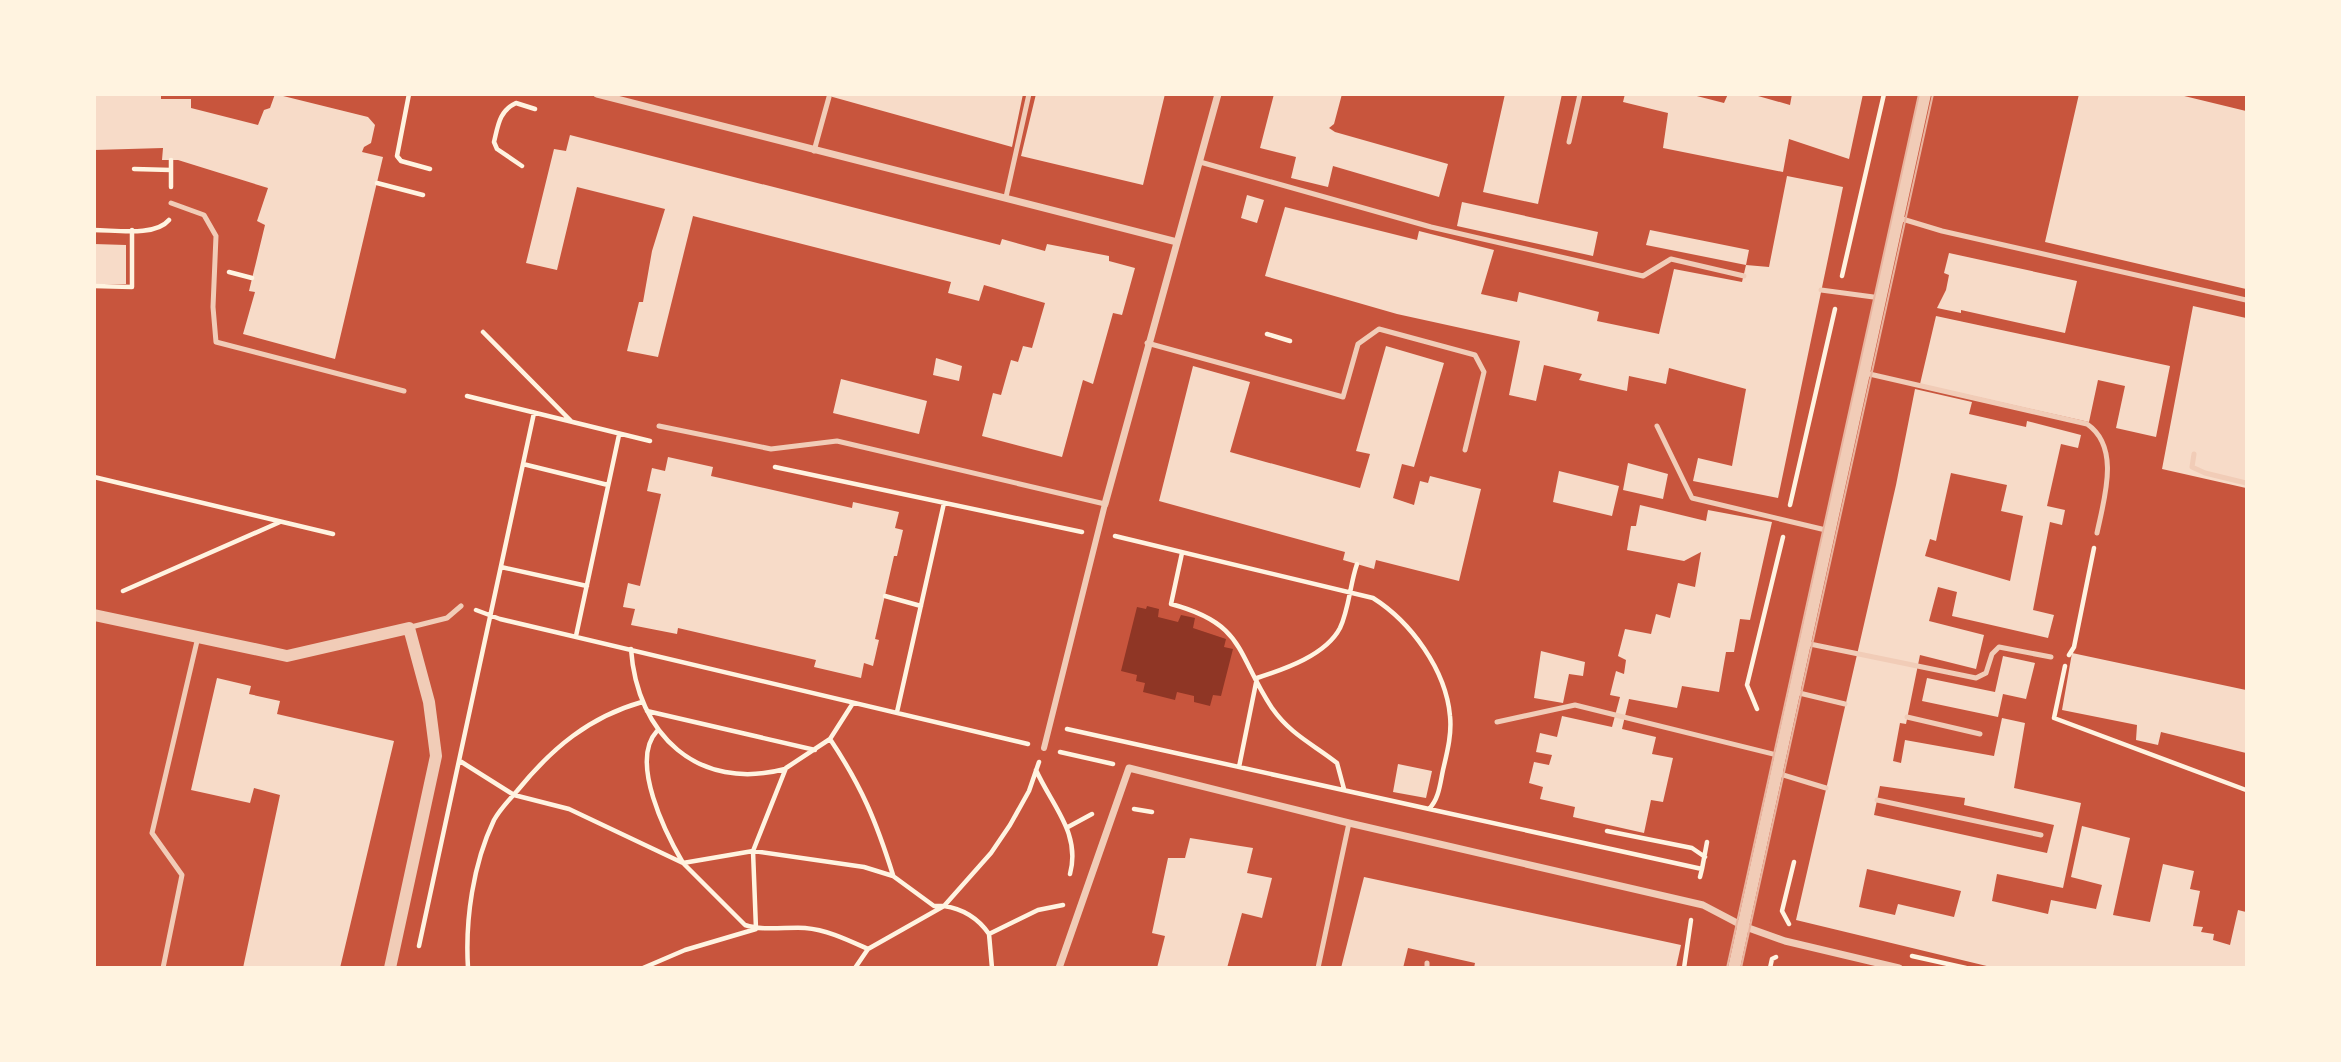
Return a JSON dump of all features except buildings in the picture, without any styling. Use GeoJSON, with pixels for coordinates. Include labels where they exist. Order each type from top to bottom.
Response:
{"type":"FeatureCollection","features":[{"type":"Feature","properties":{"kind":"street"},"geometry":{"type":"LineString","coordinates":[[597,94],[1177,242]]}},
{"type":"Feature","properties":{"kind":"street"},"geometry":{"type":"LineString","coordinates":[[1044,748],[1147,343],[1217,94]]}},
{"type":"Feature","properties":{"kind":"street"},"geometry":{"type":"LineString","coordinates":[[1734,968],[1925,94]]}},
{"type":"Feature","properties":{"kind":"street"},"geometry":{"type":"LineString","coordinates":[[94,615],[287,656],[409,628],[429,702],[436,755],[390,968]]}},
{"type":"Feature","properties":{"kind":"street"},"geometry":{"type":"LineString","coordinates":[[1059,968],[1129,768],[1349,823],[1703,905],[1743,926],[1785,941],[1899,968]]}},
{"type":"Feature","properties":{"kind":"lane"},"geometry":{"type":"LineString","coordinates":[[1006,197],[1029,94]]}},
{"type":"Feature","properties":{"kind":"lane"},"geometry":{"type":"LineString","coordinates":[[1569,142],[1580,94]]}},
{"type":"Feature","properties":{"kind":"lane"},"geometry":{"type":"LineString","coordinates":[[814,151],[829,97]]}},
{"type":"Feature","properties":{"kind":"lane"},"geometry":{"type":"LineString","coordinates":[[1200,162],[1431,227],[1643,276],[1671,259],[1744,276]]}},
{"type":"Feature","properties":{"kind":"lane"},"geometry":{"type":"LineString","coordinates":[[171,204],[204,215],[216,236],[213,307],[216,342],[404,391]]}},
{"type":"Feature","properties":{"kind":"lane"},"geometry":{"type":"LineString","coordinates":[[1899,218],[1942,231],[2246,300]]}},
{"type":"Feature","properties":{"kind":"lane"},"geometry":{"type":"LineString","coordinates":[[1821,290],[1881,298]]}},
{"type":"Feature","properties":{"kind":"lane"},"geometry":{"type":"LineString","coordinates":[[1147,343],[1343,397],[1358,344],[1379,329],[1475,355],[1484,372],[1465,450]]}},
{"type":"Feature","properties":{"kind":"lane"},"geometry":{"type":"LineString","coordinates":[[1865,373],[2087,424],[2098,432],[2105,445],[2107,466],[2097,533]]}},
{"type":"Feature","properties":{"kind":"lane"},"geometry":{"type":"LineString","coordinates":[[659,426],[771,449],[837,441],[1105,504]]}},
{"type":"Feature","properties":{"kind":"lane"},"geometry":{"type":"LineString","coordinates":[[1657,426],[1692,498],[1830,531]]}},
{"type":"Feature","properties":{"kind":"lane"},"geometry":{"type":"LineString","coordinates":[[2194,454],[2192,467],[2246,483]]}},
{"type":"Feature","properties":{"kind":"lane"},"geometry":{"type":"LineString","coordinates":[[409,628],[447,618],[461,606]]}},
{"type":"Feature","properties":{"kind":"lane"},"geometry":{"type":"LineString","coordinates":[[163,968],[182,875],[152,833],[198,637]]}},
{"type":"Feature","properties":{"kind":"lane"},"geometry":{"type":"LineString","coordinates":[[1805,643],[1976,678],[1986,673],[1992,654],[1999,647],[2051,657]]}},
{"type":"Feature","properties":{"kind":"lane"},"geometry":{"type":"LineString","coordinates":[[1795,692],[1845,704]]}},
{"type":"Feature","properties":{"kind":"lane"},"geometry":{"type":"LineString","coordinates":[[1497,722],[1575,705],[1781,756]]}},
{"type":"Feature","properties":{"kind":"lane"},"geometry":{"type":"LineString","coordinates":[[1908,717],[1980,734]]}},
{"type":"Feature","properties":{"kind":"lane"},"geometry":{"type":"LineString","coordinates":[[1777,773],[1826,788]]}},
{"type":"Feature","properties":{"kind":"lane"},"geometry":{"type":"LineString","coordinates":[[1877,800],[2041,835]]}},
{"type":"Feature","properties":{"kind":"lane"},"geometry":{"type":"LineString","coordinates":[[1318,968],[1349,823]]}},
{"type":"Feature","properties":{"kind":"path"},"geometry":{"type":"LineString","coordinates":[[409,94],[397,156],[401,161],[430,169]]}},
{"type":"Feature","properties":{"kind":"path"},"geometry":{"type":"LineString","coordinates":[[1757,709],[1747,685],[1884,94]]}},
{"type":"Feature","properties":{"kind":"path"},"geometry":{"type":"LineString","coordinates":[[522,166],[497,149],[494,142],[503,112],[508,107],[516,103],[535,109]]}},
{"type":"Feature","properties":{"kind":"path"},"geometry":{"type":"LineString","coordinates":[[134,169],[171,170]]}},
{"type":"Feature","properties":{"kind":"path"},"geometry":{"type":"LineString","coordinates":[[377,183],[423,195]]}},
{"type":"Feature","properties":{"kind":"path"},"geometry":{"type":"LineString","coordinates":[[94,230],[135,230],[132,287],[94,286]]}},
{"type":"Feature","properties":{"kind":"path"},"geometry":{"type":"LineString","coordinates":[[483,332],[573,424]]}},
{"type":"Feature","properties":{"kind":"path"},"geometry":{"type":"LineString","coordinates":[[1267,334],[1290,341]]}},
{"type":"Feature","properties":{"kind":"path"},"geometry":{"type":"LineString","coordinates":[[467,396],[573,424],[660,443]]}},
{"type":"Feature","properties":{"kind":"path"},"geometry":{"type":"LineString","coordinates":[[417,955],[534,413]]}},
{"type":"Feature","properties":{"kind":"path"},"geometry":{"type":"LineString","coordinates":[[576,636],[619,435]]}},
{"type":"Feature","properties":{"kind":"path"},"geometry":{"type":"LineString","coordinates":[[523,464],[608,485]]}},
{"type":"Feature","properties":{"kind":"path"},"geometry":{"type":"LineString","coordinates":[[768,466],[1076,531],[1098,533],[1373,598],[1407,624],[1445,691],[1450,717],[1448,752],[1436,803],[1429,809]]}},
{"type":"Feature","properties":{"kind":"path"},"geometry":{"type":"LineString","coordinates":[[94,477],[333,534]]}},
{"type":"Feature","properties":{"kind":"path"},"geometry":{"type":"LineString","coordinates":[[897,712],[944,503]]}},
{"type":"Feature","properties":{"kind":"path"},"geometry":{"type":"LineString","coordinates":[[123,591],[280,522]]}},
{"type":"Feature","properties":{"kind":"path"},"geometry":{"type":"LineString","coordinates":[[2097,533],[2074,647],[2068,656],[2054,718],[2246,790]]}},
{"type":"Feature","properties":{"kind":"path"},"geometry":{"type":"LineString","coordinates":[[1182,553],[1171,604],[1226,628],[1244,653],[1272,707],[1296,737],[1337,763],[1345,790]]}},
{"type":"Feature","properties":{"kind":"path"},"geometry":{"type":"LineString","coordinates":[[1257,678],[1300,661],[1333,639],[1341,625],[1357,565]]}},
{"type":"Feature","properties":{"kind":"path"},"geometry":{"type":"LineString","coordinates":[[501,566],[586,586]]}},
{"type":"Feature","properties":{"kind":"path"},"geometry":{"type":"LineString","coordinates":[[884,596],[921,606]]}},
{"type":"Feature","properties":{"kind":"path"},"geometry":{"type":"LineString","coordinates":[[461,606],[491,613],[500,619],[1129,768]]}},
{"type":"Feature","properties":{"kind":"path"},"geometry":{"type":"LineString","coordinates":[[631,649],[642,702],[657,731],[691,760],[721,772],[765,774],[786,768],[830,739],[853,703]]}},
{"type":"Feature","properties":{"kind":"path"},"geometry":{"type":"LineString","coordinates":[[1239,767],[1257,678]]}},
{"type":"Feature","properties":{"kind":"path"},"geometry":{"type":"LineString","coordinates":[[468,968],[470,907],[476,877],[494,820],[546,755],[600,716],[642,702]]}},
{"type":"Feature","properties":{"kind":"path"},"geometry":{"type":"LineString","coordinates":[[647,711],[816,750]]}},
{"type":"Feature","properties":{"kind":"path"},"geometry":{"type":"LineString","coordinates":[[1049,725],[1702,869]]}},
{"type":"Feature","properties":{"kind":"path"},"geometry":{"type":"LineString","coordinates":[[657,731],[651,738],[648,753],[649,775],[658,815],[683,863],[744,925],[756,929]]}},
{"type":"Feature","properties":{"kind":"path"},"geometry":{"type":"LineString","coordinates":[[830,739],[859,783],[874,816],[893,876]]}},
{"type":"Feature","properties":{"kind":"path"},"geometry":{"type":"LineString","coordinates":[[855,968],[868,949],[944,906],[1004,834],[1029,791],[1044,748]]}},
{"type":"Feature","properties":{"kind":"path"},"geometry":{"type":"LineString","coordinates":[[460,761],[514,795],[569,809],[683,863],[753,851],[864,867],[893,876],[934,906],[965,912],[981,922],[989,934],[992,968]]}},
{"type":"Feature","properties":{"kind":"path"},"geometry":{"type":"LineString","coordinates":[[756,929],[753,851],[786,768]]}},
{"type":"Feature","properties":{"kind":"path"},"geometry":{"type":"LineString","coordinates":[[1036,770],[1072,837],[1075,855],[1067,886]]}},
{"type":"Feature","properties":{"kind":"path"},"geometry":{"type":"LineString","coordinates":[[1607,831],[1692,848],[1704,857]]}},
{"type":"Feature","properties":{"kind":"path"},"geometry":{"type":"LineString","coordinates":[[1700,877],[1707,842]]}},
{"type":"Feature","properties":{"kind":"path"},"geometry":{"type":"LineString","coordinates":[[1788,928],[1782,911],[1794,862]]}},
{"type":"Feature","properties":{"kind":"path"},"geometry":{"type":"LineString","coordinates":[[989,934],[1038,910],[1064,904],[1065,895]]}},
{"type":"Feature","properties":{"kind":"path"},"geometry":{"type":"LineString","coordinates":[[1684,968],[1692,916]]}},
{"type":"Feature","properties":{"kind":"path"},"geometry":{"type":"LineString","coordinates":[[643,968],[685,950],[756,929],[810,928],[835,934],[868,949]]}},
{"type":"Feature","properties":{"kind":"path"},"geometry":{"type":"LineString","coordinates":[[1770,968],[1772,959],[1782,955]]}},
{"type":"Feature","properties":{"kind":"shaded area"},"geometry":{"type":"Polygon","coordinates":[[[1147,606],[1159,609],[1158,617],[1178,622],[1181,615],[1195,618],[1193,628],[1226,639],[1224,647],[1233,649],[1221,696],[1213,695],[1210,706],[1194,702],[1194,696],[1177,692],[1175,700],[1143,692],[1145,683],[1136,681],[1137,675],[1121,671],[1137,607],[1146,609],[1147,606]]]}},
{"type":"Feature","properties":{"kind":"tram line"},"geometry":{"type":"LineString","coordinates":[[1727,968],[1919,94]]}},
{"type":"Feature","properties":{"kind":"tram line"},"geometry":{"type":"LineString","coordinates":[[1741,968],[1933,94]]}}]}
